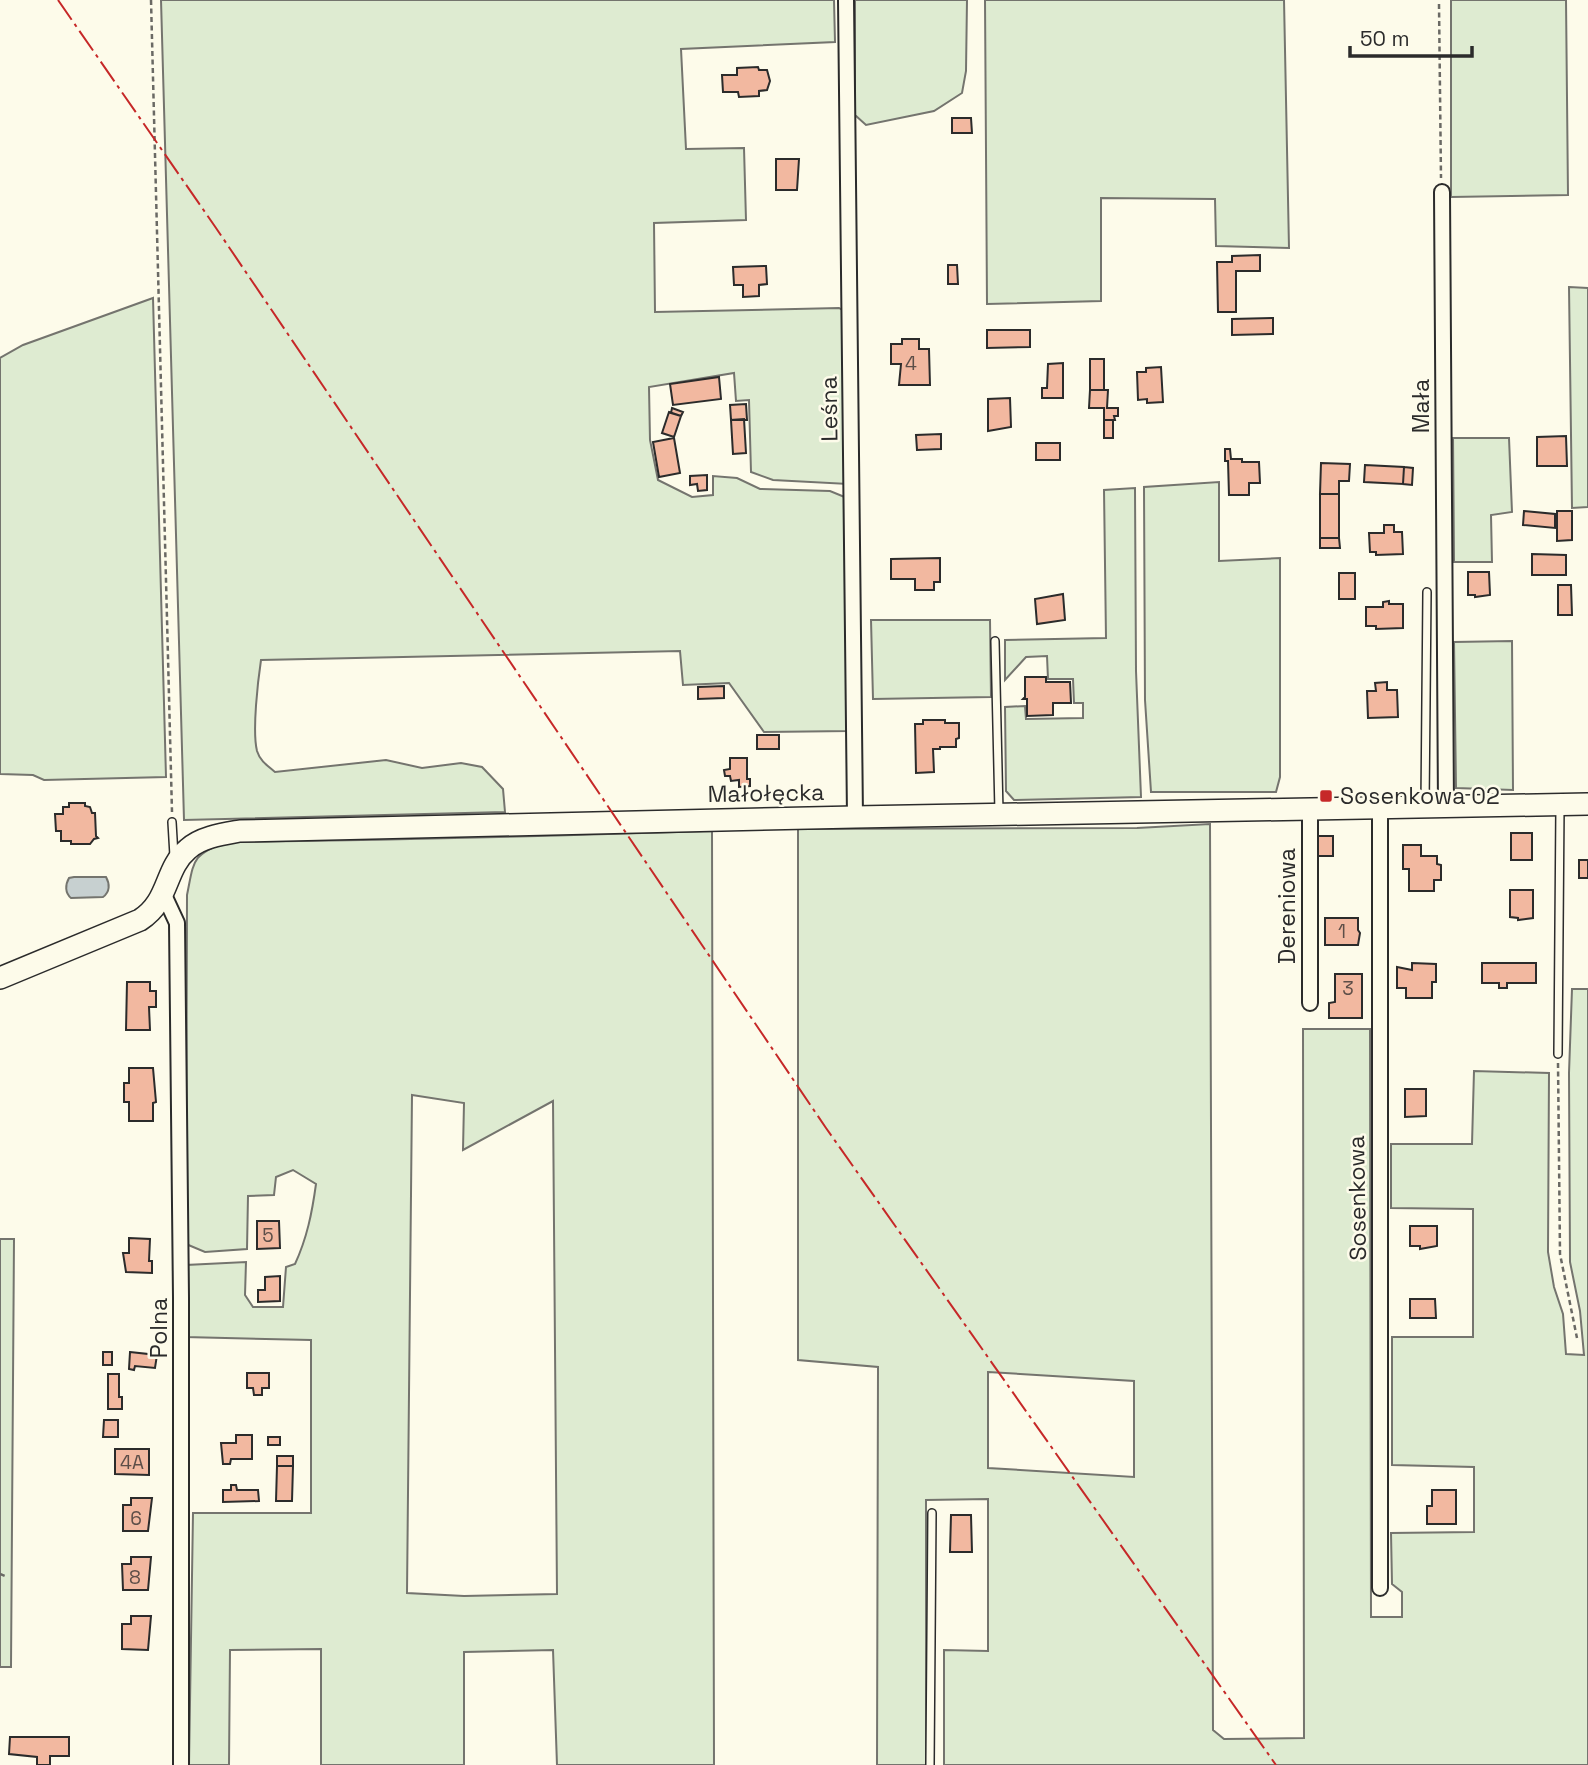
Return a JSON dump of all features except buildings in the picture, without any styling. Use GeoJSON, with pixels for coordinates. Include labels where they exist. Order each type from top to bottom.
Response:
{"type":"FeatureCollection","features":[{"type":"Feature","properties":{"kind":"street","name":"Leśna"},"geometry":{"type":"LineString","coordinates":[[846,0],[855,817]]}},
{"type":"Feature","properties":{"kind":"street","name":"Mała"},"geometry":{"type":"LineString","coordinates":[[1436,807],[1442,192]]}},
{"type":"Feature","properties":{"kind":"street","name":"Małołęcka"},"geometry":{"type":"LineString","coordinates":[[0,978],[140,920],[164,894],[176,863],[190,847],[240,831],[1588,804]]}},
{"type":"Feature","properties":{"kind":"street","name":"Sosenkowa"},"geometry":{"type":"LineString","coordinates":[[1380,807],[1380,1588]]}},
{"type":"Feature","properties":{"kind":"street","name":"Dereniowa"},"geometry":{"type":"LineString","coordinates":[[1310,809],[1310,1003]]}},
{"type":"Feature","properties":{"kind":"street","name":"Polna"},"geometry":{"type":"LineString","coordinates":[[164,894],[177,923],[181,1287],[181,1765]]}},
{"type":"Feature","properties":{"kind":"lane"},"geometry":{"type":"LineString","coordinates":[[1427,592],[1436,807]]}},
{"type":"Feature","properties":{"kind":"lane"},"geometry":{"type":"LineString","coordinates":[[995,641],[999,814]]}},
{"type":"Feature","properties":{"kind":"lane"},"geometry":{"type":"LineString","coordinates":[[1558,1054],[1560,805]]}},
{"type":"Feature","properties":{"kind":"lane"},"geometry":{"type":"LineString","coordinates":[[172,822],[176,863]]}},
{"type":"Feature","properties":{"kind":"lane"},"geometry":{"type":"LineString","coordinates":[[930,1765],[932,1513]]}},
{"type":"Feature","properties":{"kind":"path"},"geometry":{"type":"LineString","coordinates":[[151,0],[172,822]]}},
{"type":"Feature","properties":{"kind":"path"},"geometry":{"type":"LineString","coordinates":[[1439,4],[1442,192]]}},
{"type":"Feature","properties":{"kind":"path"},"geometry":{"type":"LineString","coordinates":[[1558,1054],[1560,1254],[1577,1338]]}},
{"type":"Feature","properties":{"kind":"green space"},"geometry":{"type":"Polygon","coordinates":[[[161,0],[834,0],[835,42],[681,49],[686,149],[744,148],[746,220],[654,223],[655,312],[839,308],[844,311],[848,484],[773,480],[751,472],[749,400],[736,401],[734,373],[649,387],[650,440],[658,480],[692,497],[713,495],[713,476],[737,478],[760,489],[830,491],[847,498],[849,731],[764,732],[729,683],[683,685],[680,651],[261,660],[256,706],[257,751],[264,763],[275,772],[386,760],[422,768],[461,763],[482,767],[503,789],[505,812],[184,820],[161,0]]]}},
{"type":"Feature","properties":{"kind":"green space"},"geometry":{"type":"Polygon","coordinates":[[[855,0],[967,0],[966,71],[962,93],[934,111],[866,125],[855,115],[855,0]]]}},
{"type":"Feature","properties":{"kind":"green space"},"geometry":{"type":"Polygon","coordinates":[[[985,0],[1284,0],[1289,248],[1216,246],[1215,199],[1101,198],[1101,301],[987,304],[985,0]]]}},
{"type":"Feature","properties":{"kind":"green space"},"geometry":{"type":"Polygon","coordinates":[[[1451,0],[1566,0],[1568,195],[1451,197],[1451,0]]]}},
{"type":"Feature","properties":{"kind":"green space"},"geometry":{"type":"Polygon","coordinates":[[[1569,287],[1588,288],[1588,507],[1572,508],[1569,287]]]}},
{"type":"Feature","properties":{"kind":"green space"},"geometry":{"type":"Polygon","coordinates":[[[153,298],[166,777],[44,780],[33,775],[0,774],[0,358],[23,345],[153,298]]]}},
{"type":"Feature","properties":{"kind":"green space"},"geometry":{"type":"Polygon","coordinates":[[[1453,438],[1509,438],[1512,512],[1491,515],[1492,562],[1454,562],[1453,438]]]}},
{"type":"Feature","properties":{"kind":"green space"},"geometry":{"type":"Polygon","coordinates":[[[1219,482],[1219,561],[1280,558],[1280,777],[1276,792],[1151,792],[1145,700],[1144,487],[1219,482]]]}},
{"type":"Feature","properties":{"kind":"green space"},"geometry":{"type":"Polygon","coordinates":[[[1135,488],[1136,671],[1141,797],[1014,800],[1006,791],[1005,707],[1025,706],[1026,719],[1083,718],[1083,703],[1074,703],[1073,679],[1048,679],[1047,656],[1026,657],[1005,680],[1005,640],[1106,638],[1104,490],[1135,488]]]}},
{"type":"Feature","properties":{"kind":"green space"},"geometry":{"type":"Polygon","coordinates":[[[871,620],[990,620],[991,697],[873,699],[871,620]]]}},
{"type":"Feature","properties":{"kind":"green space"},"geometry":{"type":"Polygon","coordinates":[[[1512,641],[1513,790],[1456,788],[1454,642],[1512,641]]]}},
{"type":"Feature","properties":{"kind":"green space"},"geometry":{"type":"Polygon","coordinates":[[[1210,824],[1213,1730],[1224,1739],[1304,1738],[1303,1029],[1370,1029],[1371,1617],[1402,1617],[1402,1592],[1392,1584],[1391,1533],[1474,1532],[1474,1467],[1392,1465],[1392,1337],[1473,1337],[1473,1209],[1391,1208],[1391,1144],[1472,1144],[1474,1071],[1549,1073],[1548,1252],[1554,1287],[1563,1314],[1566,1354],[1584,1355],[1580,1311],[1570,1262],[1569,1073],[1572,989],[1588,989],[1588,1765],[944,1765],[944,1650],[988,1651],[988,1499],[926,1500],[926,1765],[877,1765],[878,1367],[798,1360],[798,829],[1137,828],[1210,824]],[[988,1372],[988,1468],[1134,1477],[1134,1381],[988,1372]]]}},
{"type":"Feature","properties":{"kind":"green space"},"geometry":{"type":"Polygon","coordinates":[[[712,831],[714,1765],[557,1765],[553,1650],[464,1652],[464,1765],[321,1765],[321,1649],[230,1650],[229,1765],[189,1765],[193,1513],[311,1513],[311,1340],[185,1337],[186,1265],[246,1262],[245,1295],[253,1307],[283,1307],[286,1267],[295,1264],[303,1245],[316,1184],[293,1170],[276,1177],[274,1195],[248,1196],[247,1249],[205,1252],[186,1244],[187,895],[196,861],[206,851],[226,842],[712,831]],[[412,1095],[407,1593],[464,1596],[557,1594],[553,1101],[463,1150],[464,1103],[412,1095]]]}},
{"type":"Feature","properties":{"kind":"green space"},"geometry":{"type":"Polygon","coordinates":[[[0,1239],[14,1239],[11,1667],[0,1667],[0,1239]]]}},
{"type":"Feature","properties":{"kind":"shaded area"},"geometry":{"type":"Polygon","coordinates":[[[106,877],[108,890],[103,897],[71,898],[66,886],[69,878],[106,877]]]}},
{"type":"Feature","properties":{"kind":"power"},"geometry":{"type":"LineString","coordinates":[[58,0],[216,228],[826,1128],[1276,1765]]}},
{"type":"Feature","properties":{"kind":"place","name":"Sosenkowa 02"},"geometry":{"type":"Point","coordinates":[1326,796]}}]}
